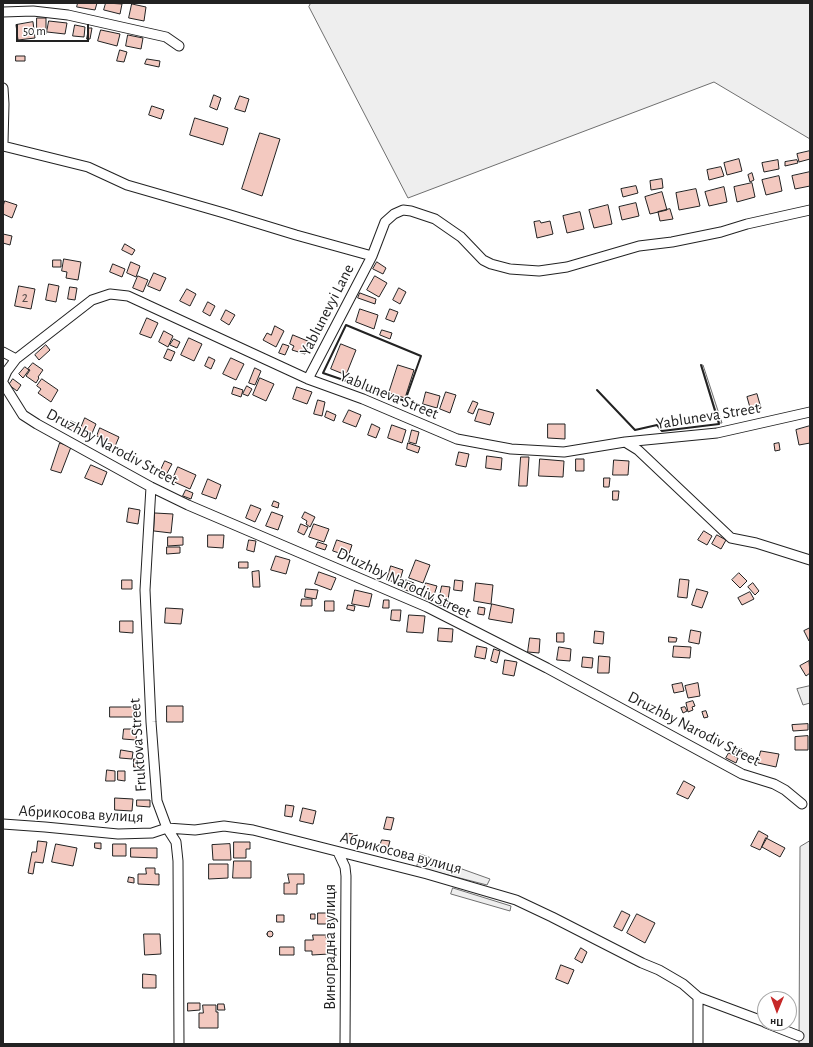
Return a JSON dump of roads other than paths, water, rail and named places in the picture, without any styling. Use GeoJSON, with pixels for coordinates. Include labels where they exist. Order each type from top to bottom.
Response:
{"type":"FeatureCollection","features":[{"type":"Feature","properties":{"kind":"street"},"geometry":{"type":"LineString","coordinates":[[3,12],[33,11],[68,15],[166,37],[179,46]]}},
{"type":"Feature","properties":{"kind":"street"},"geometry":{"type":"LineString","coordinates":[[3,88],[3,145],[81,165],[127,185],[224,213],[296,236],[372,256]]}},
{"type":"Feature","properties":{"kind":"street","name":"Yablunevyi Lane"},"geometry":{"type":"LineString","coordinates":[[308,379],[372,256],[385,222],[394,214],[403,210],[411,211],[435,219],[461,237],[483,260],[491,264],[510,269],[539,271],[567,266],[639,246],[672,242],[721,232],[747,224],[810,210]]}},
{"type":"Feature","properties":{"kind":"street","name":"Yabluneva Street"},"geometry":{"type":"LineString","coordinates":[[3,382],[7,371],[16,359],[92,300],[110,294],[128,296],[308,379],[363,399],[457,439],[511,450],[564,452],[625,442],[717,433],[810,412]]}},
{"type":"Feature","properties":{"kind":"street"},"geometry":{"type":"LineString","coordinates":[[3,352],[16,359]]}},
{"type":"Feature","properties":{"kind":"street","name":"Druzhby Narodiv Street"},"geometry":{"type":"LineString","coordinates":[[3,382],[23,415],[50,432],[151,487],[188,505],[426,607],[547,668],[742,774],[774,784],[785,790],[802,804]]}},
{"type":"Feature","properties":{"kind":"street"},"geometry":{"type":"LineString","coordinates":[[625,442],[638,450],[731,538],[756,543],[810,560]]}},
{"type":"Feature","properties":{"kind":"street","name":"Fruktova Street"},"geometry":{"type":"LineString","coordinates":[[151,487],[145,590],[151,722],[157,801],[167,828],[176,842],[178,861],[179,1044]]}},
{"type":"Feature","properties":{"kind":"street","name":"Абрикосова вулиця"},"geometry":{"type":"LineString","coordinates":[[3,824],[45,826],[97,833],[118,834],[152,833],[167,828],[195,830],[224,826],[253,830],[428,874],[516,900],[659,970],[683,984],[698,997],[757,1020]]}},
{"type":"Feature","properties":{"kind":"street","name":"Виноградна вулиця"},"geometry":{"type":"LineString","coordinates":[[338,852],[346,876],[346,1044]]}},
{"type":"Feature","properties":{"kind":"street"},"geometry":{"type":"LineString","coordinates":[[698,997],[698,1044]]}},
{"type":"Feature","properties":{"kind":"street","name":"Абрикосова вулиця"},"geometry":{"type":"LineString","coordinates":[[786,1031],[799,1036]]}}]}
